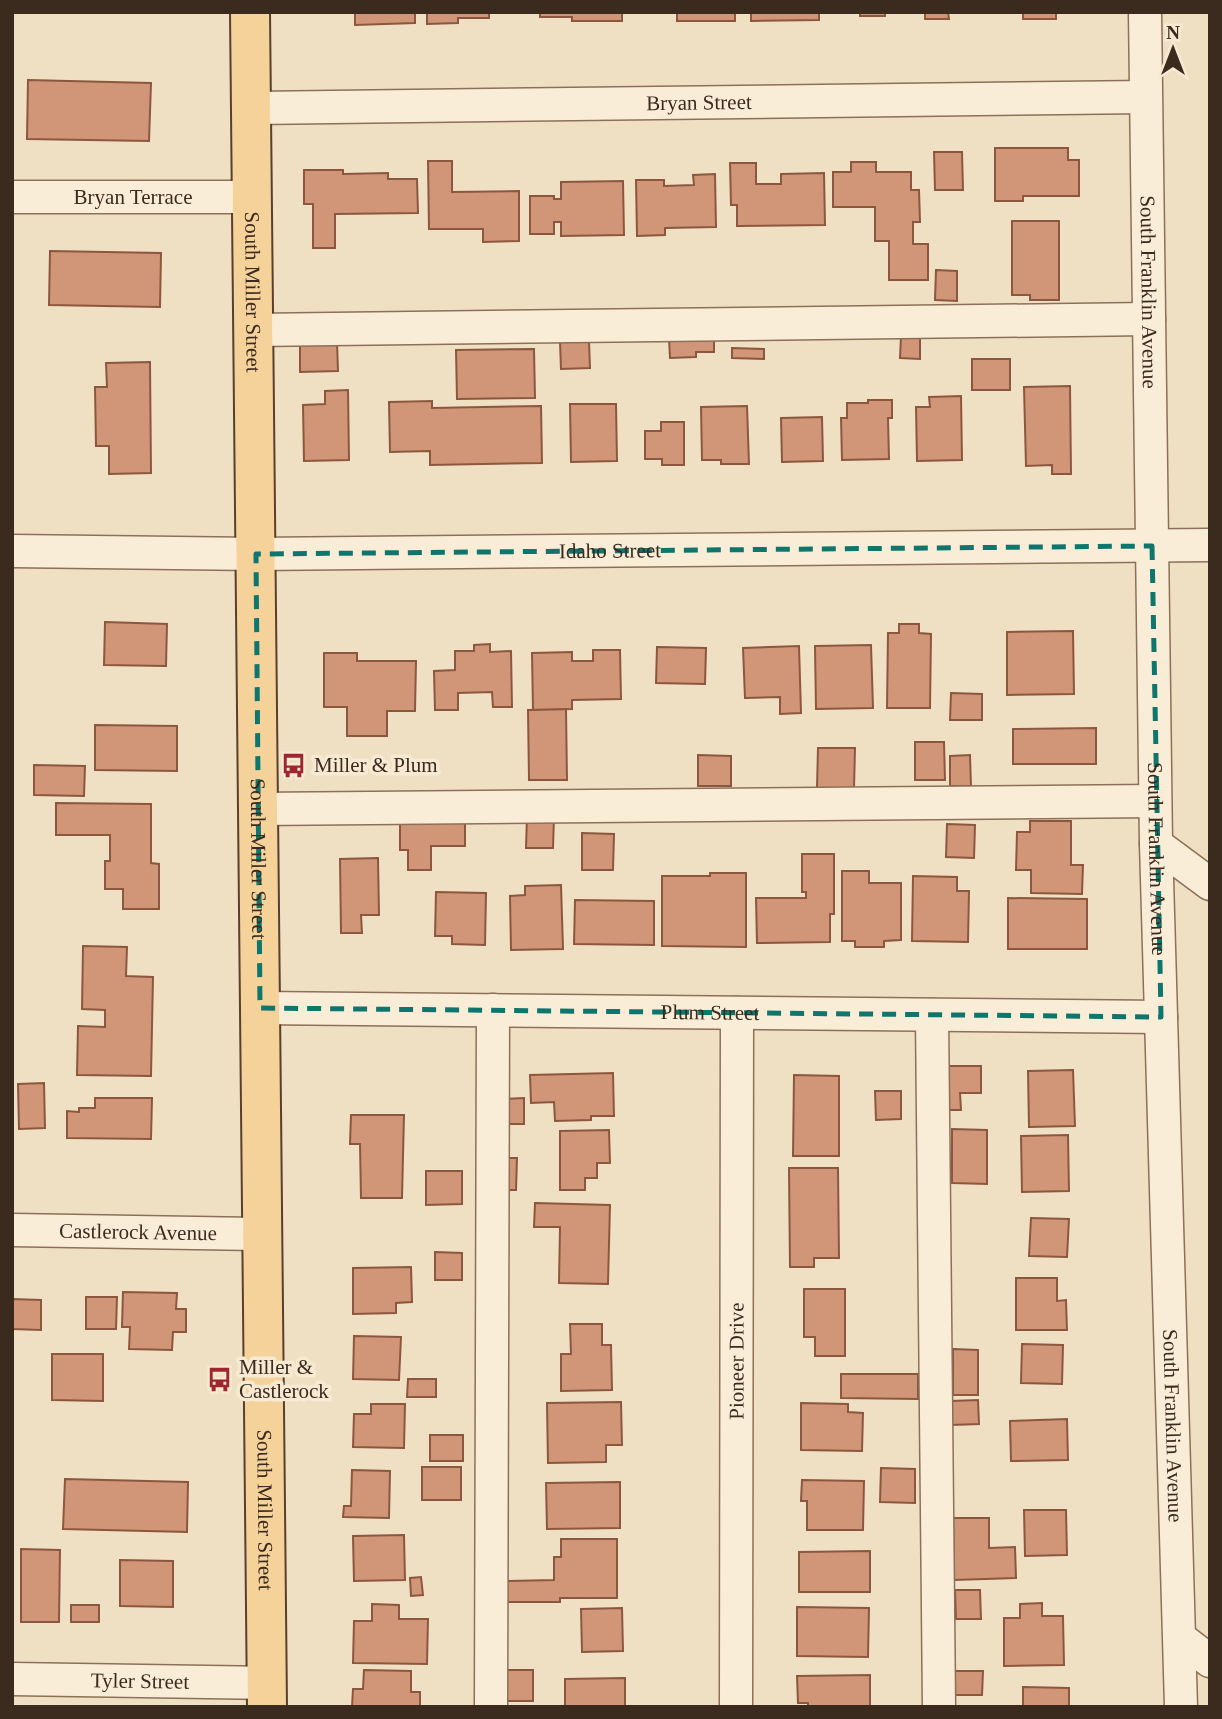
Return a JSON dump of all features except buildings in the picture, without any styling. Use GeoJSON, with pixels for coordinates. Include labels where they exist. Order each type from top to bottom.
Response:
{"type":"FeatureCollection","features":[{"type":"Feature","properties":{"kind":"main road","name":"South Miller Street"},"geometry":{"type":"LineString","coordinates":[[250,12],[267,1695]]}},
{"type":"Feature","properties":{"kind":"street","name":"South Franklin Avenue"},"geometry":{"type":"LineString","coordinates":[[1145,12],[1156,844],[1181,1707]]}},
{"type":"Feature","properties":{"kind":"street","name":"Bryan Street"},"geometry":{"type":"LineString","coordinates":[[251,108],[1145,97]]}},
{"type":"Feature","properties":{"kind":"street","name":"Bryan Terrace"},"geometry":{"type":"LineString","coordinates":[[12,197],[252,197]]}},
{"type":"Feature","properties":{"kind":"street"},"geometry":{"type":"LineString","coordinates":[[253,330],[1149,319]]}},
{"type":"Feature","properties":{"kind":"street","name":"Idaho Street"},"geometry":{"type":"LineString","coordinates":[[12,551],[256,554],[1210,545]]}},
{"type":"Feature","properties":{"kind":"street"},"geometry":{"type":"LineString","coordinates":[[258,809],[1156,801]]}},
{"type":"Feature","properties":{"kind":"street"},"geometry":{"type":"LineString","coordinates":[[1156,844],[1210,884]]}},
{"type":"Feature","properties":{"kind":"street","name":"Plum Street"},"geometry":{"type":"LineString","coordinates":[[260,1008],[1161,1017]]}},
{"type":"Feature","properties":{"kind":"street"},"geometry":{"type":"LineString","coordinates":[[491,1707],[493,1010]]}},
{"type":"Feature","properties":{"kind":"street","name":"Pioneer Drive"},"geometry":{"type":"LineString","coordinates":[[736,1707],[737,1013]]}},
{"type":"Feature","properties":{"kind":"street"},"geometry":{"type":"LineString","coordinates":[[932,1015],[939,1707]]}},
{"type":"Feature","properties":{"kind":"street","name":"Castlerock Avenue"},"geometry":{"type":"LineString","coordinates":[[12,1230],[262,1234]]}},
{"type":"Feature","properties":{"kind":"street"},"geometry":{"type":"LineString","coordinates":[[1180,1638],[1210,1661]]}},
{"type":"Feature","properties":{"kind":"street","name":"Tyler Street"},"geometry":{"type":"LineString","coordinates":[[12,1679],[267,1695]]}},
{"type":"Feature","properties":{"kind":"highlighted area"},"geometry":{"type":"Polygon","coordinates":[[[1152,546],[1161,1017],[260,1008],[256,554],[1152,546]]]}},
{"type":"Feature","properties":{"kind":"place","name":"Miller & Plum"},"geometry":{"type":"Point","coordinates":[294,765]}},
{"type":"Feature","properties":{"kind":"place","name":"Miller & Castlerock"},"geometry":{"type":"Point","coordinates":[219,1379]}}]}
